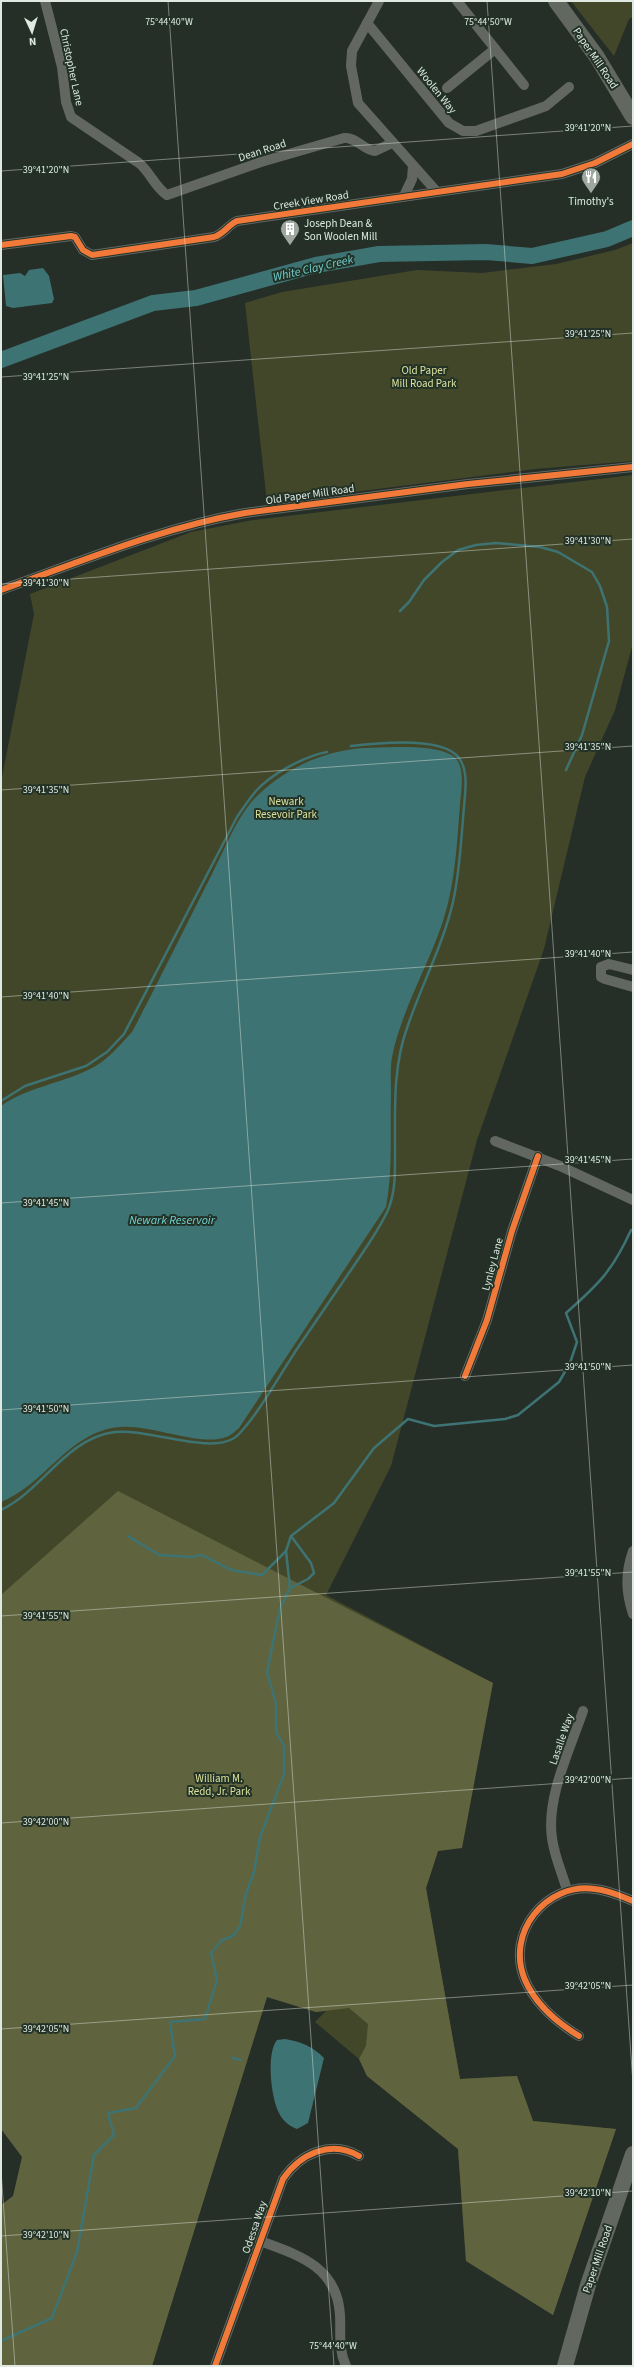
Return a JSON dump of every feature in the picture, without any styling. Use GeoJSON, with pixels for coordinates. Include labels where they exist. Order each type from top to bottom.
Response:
{"type":"FeatureCollection","features":[{"type":"Feature","properties":{"kind":"main road","name":"Paper Mill Road"},"geometry":{"type":"LineString","coordinates":[[556,1],[597,57],[633,117]]}},
{"type":"Feature","properties":{"kind":"main road","name":"Paper Mill Road"},"geometry":{"type":"LineString","coordinates":[[565,2366],[588,2285],[633,2154]]}},
{"type":"Feature","properties":{"kind":"street","name":"Christopher Lane"},"geometry":{"type":"LineString","coordinates":[[45,1],[62,67],[66,102],[72,117],[148,170]]}},
{"type":"Feature","properties":{"kind":"street"},"geometry":{"type":"LineString","coordinates":[[379,1],[352,50],[351,59],[358,103],[437,192]]}},
{"type":"Feature","properties":{"kind":"street"},"geometry":{"type":"LineString","coordinates":[[457,1],[524,85]]}},
{"type":"Feature","properties":{"kind":"street","name":"Woolen Way"},"geometry":{"type":"LineString","coordinates":[[368,23],[449,123],[462,131],[476,131],[534,111],[546,106],[569,87]]}},
{"type":"Feature","properties":{"kind":"street"},"geometry":{"type":"LineString","coordinates":[[447,88],[495,49]]}},
{"type":"Feature","properties":{"kind":"street","name":"Dean Road"},"geometry":{"type":"LineString","coordinates":[[148,170],[162,192],[167,195],[172,195],[262,162],[344,138],[350,138],[364,148],[375,152],[392,143]]}},
{"type":"Feature","properties":{"kind":"street","name":"Creek View Road"},"geometry":{"type":"LineString","coordinates":[[1,245],[71,236],[75,237],[83,250],[92,255],[214,237],[221,235],[230,224],[237,221],[562,174],[595,163],[633,144]]}},
{"type":"Feature","properties":{"kind":"street"},"geometry":{"type":"LineString","coordinates":[[404,196],[412,178],[413,166]]}},
{"type":"Feature","properties":{"kind":"street","name":"Old Paper Mill Road"},"geometry":{"type":"LineString","coordinates":[[1,590],[166,530],[208,520],[460,485],[633,467]]}},
{"type":"Feature","properties":{"kind":"street"},"geometry":{"type":"LineString","coordinates":[[633,970],[609,964],[601,967],[600,972],[601,977],[605,979],[633,987]]}},
{"type":"Feature","properties":{"kind":"street"},"geometry":{"type":"LineString","coordinates":[[495,1141],[538,1156],[633,1200]]}},
{"type":"Feature","properties":{"kind":"street","name":"Lynley Lane"},"geometry":{"type":"LineString","coordinates":[[465,1376],[487,1320],[512,1231],[538,1156]]}},
{"type":"Feature","properties":{"kind":"street"},"geometry":{"type":"LineString","coordinates":[[633,1551],[628,1565],[626,1585],[633,1614]]}},
{"type":"Feature","properties":{"kind":"street","name":"Lasalle Way"},"geometry":{"type":"LineString","coordinates":[[568,1890],[552,1838],[550,1814],[555,1792],[583,1711]]}},
{"type":"Feature","properties":{"kind":"street"},"geometry":{"type":"LineString","coordinates":[[579,2036],[556,2020],[538,2002],[525,1979],[520,1957],[521,1944],[529,1920],[544,1903],[568,1890],[595,1889],[633,1901]]}},
{"type":"Feature","properties":{"kind":"street","name":"Odessa Way"},"geometry":{"type":"LineString","coordinates":[[215,2366],[277,2190],[289,2169],[315,2152],[332,2148],[350,2150],[359,2156]]}},
{"type":"Feature","properties":{"kind":"street"},"geometry":{"type":"LineString","coordinates":[[260,2241],[304,2258],[319,2269],[328,2279],[338,2302],[340,2349],[346,2366]]}},
{"type":"Feature","properties":{"kind":"green space"},"geometry":{"type":"Polygon","coordinates":[[[571,1],[633,1],[633,17],[629,19],[614,56],[571,1]]]}},
{"type":"Feature","properties":{"kind":"green space","name":"Old Paper Mill Road Park"},"geometry":{"type":"Polygon","coordinates":[[[633,243],[633,461],[535,469],[267,503],[245,303],[282,292],[417,270],[482,273],[556,264],[615,250],[633,243]]]}},
{"type":"Feature","properties":{"kind":"green space","name":"Newark Resevoir Park"},"geometry":{"type":"Polygon","coordinates":[[[633,475],[633,643],[615,710],[585,777],[544,949],[477,1140],[391,1466],[326,1595],[493,1683],[426,1888],[460,2079],[517,2076],[533,2121],[616,2129],[553,2315],[466,2261],[458,2149],[367,2076],[359,2059],[315,2022],[326,2011],[316,2012],[267,1997],[152,2366],[1,2366],[43,2129],[1,2114],[1,782],[34,614],[30,594],[191,532],[253,520],[633,475]]]}},
{"type":"Feature","properties":{"kind":"green space","name":"William M. Redd, Jr. Park"},"geometry":{"type":"Polygon","coordinates":[[[118,1491],[493,1683],[462,1848],[438,1851],[426,1888],[460,2079],[517,2076],[533,2121],[616,2129],[553,2315],[466,2261],[458,2149],[367,2076],[359,2059],[366,2046],[368,2024],[349,2008],[316,2012],[267,1997],[152,2366],[1,2366],[1,2205],[13,2196],[22,2157],[1,2129],[1,1595],[118,1491]]]}},
{"type":"Feature","properties":{"kind":"water"},"geometry":{"type":"Polygon","coordinates":[[[43,268],[49,276],[54,299],[52,303],[13,308],[6,306],[3,275],[20,273],[25,276],[29,270],[43,268]]]}},
{"type":"Feature","properties":{"kind":"water","name":"Newark Reservoir"},"geometry":{"type":"Polygon","coordinates":[[[413,747],[440,751],[450,754],[457,760],[462,776],[455,866],[446,912],[435,943],[401,1024],[392,1057],[390,1179],[386,1207],[239,1428],[231,1435],[215,1439],[203,1439],[132,1427],[120,1427],[102,1431],[86,1438],[58,1459],[17,1494],[1,1502],[1,1106],[22,1094],[77,1075],[95,1067],[112,1053],[132,1032],[232,832],[257,796],[280,777],[306,763],[334,753],[363,748],[413,747]]]}},
{"type":"Feature","properties":{"kind":"water"},"geometry":{"type":"Polygon","coordinates":[[[285,2039],[306,2045],[315,2050],[324,2058],[308,2123],[297,2129],[291,2126],[280,2116],[272,2087],[271,2065],[274,2046],[277,2040],[285,2039]]]}},
{"type":"Feature","properties":{"kind":"waterway","name":"White Clay Creek"},"geometry":{"type":"LineString","coordinates":[[1,360],[153,303],[196,298],[316,265],[379,254],[486,252],[532,256],[607,239],[633,228]]}},
{"type":"Feature","properties":{"kind":"waterway"},"geometry":{"type":"LineString","coordinates":[[400,611],[409,602],[424,580],[442,562],[458,550],[476,545],[496,543],[540,547],[558,552],[592,572],[600,586],[607,607],[609,641],[582,735],[566,770]]}},
{"type":"Feature","properties":{"kind":"waterway"},"geometry":{"type":"LineString","coordinates":[[1,1510],[30,1490],[68,1454],[82,1444],[98,1436],[115,1432],[129,1432],[199,1443],[215,1443],[229,1441],[239,1434],[263,1403],[299,1346],[372,1239],[388,1210],[391,1203],[394,1180],[395,1103],[399,1058],[407,1028],[444,934],[453,902],[460,855],[465,776],[464,769],[459,758],[451,751],[439,746],[408,743],[351,746]]}},
{"type":"Feature","properties":{"kind":"waterway"},"geometry":{"type":"LineString","coordinates":[[1,1101],[25,1086],[86,1066],[107,1052],[124,1034],[237,817],[246,804],[262,785],[279,772],[309,757],[327,752]]}},
{"type":"Feature","properties":{"kind":"waterway"},"geometry":{"type":"LineString","coordinates":[[1,2341],[52,2318],[77,2252],[94,2155],[114,2135],[108,2113],[136,2108],[175,2056],[170,2022],[205,2019],[217,1980],[211,1953],[221,1941],[234,1935],[240,1926],[246,1894],[254,1872],[260,1837],[284,1774],[284,1746],[276,1732],[276,1703],[267,1672],[280,1608],[290,1588],[286,1551],[291,1536],[334,1503],[374,1448],[408,1419],[434,1426],[505,1419],[518,1415],[559,1382],[570,1363],[577,1342],[566,1313],[604,1276],[618,1256],[631,1230]]}},
{"type":"Feature","properties":{"kind":"waterway"},"geometry":{"type":"LineString","coordinates":[[128,1536],[159,1555],[192,1557],[202,1555],[231,1570],[262,1575],[286,1551]]}},
{"type":"Feature","properties":{"kind":"waterway"},"geometry":{"type":"LineString","coordinates":[[290,1588],[308,1579],[314,1573],[311,1563],[291,1536]]}},
{"type":"Feature","properties":{"kind":"waterway"},"geometry":{"type":"LineString","coordinates":[[232,2058],[241,2060]]}},
{"type":"Feature","properties":{"kind":"cycle path"},"geometry":{"type":"LineString","coordinates":[[1,245],[71,236],[75,237],[83,250],[92,255],[214,237],[221,234],[237,221],[562,174],[595,163],[633,144]]}},
{"type":"Feature","properties":{"kind":"cycle path"},"geometry":{"type":"LineString","coordinates":[[1,590],[122,546],[213,519],[245,513],[468,484],[633,467]]}},
{"type":"Feature","properties":{"kind":"cycle path"},"geometry":{"type":"LineString","coordinates":[[465,1376],[487,1320],[512,1231],[538,1156]]}},
{"type":"Feature","properties":{"kind":"cycle path"},"geometry":{"type":"LineString","coordinates":[[579,2036],[562,2025],[541,2005],[525,1980],[520,1962],[521,1945],[525,1929],[534,1914],[546,1902],[561,1894],[577,1889],[595,1889],[605,1891],[633,1901]]}},
{"type":"Feature","properties":{"kind":"cycle path"},"geometry":{"type":"LineString","coordinates":[[215,2366],[283,2179],[298,2162],[317,2152],[327,2149],[338,2149],[348,2151],[359,2156]]}},
{"type":"Feature","properties":{"kind":"place","name":"Timothy's"},"geometry":{"type":"Point","coordinates":[591,194]}},
{"type":"Feature","properties":{"kind":"place","name":"Joseph Dean & Son Woolen Mill"},"geometry":{"type":"Point","coordinates":[290,246]}}]}
